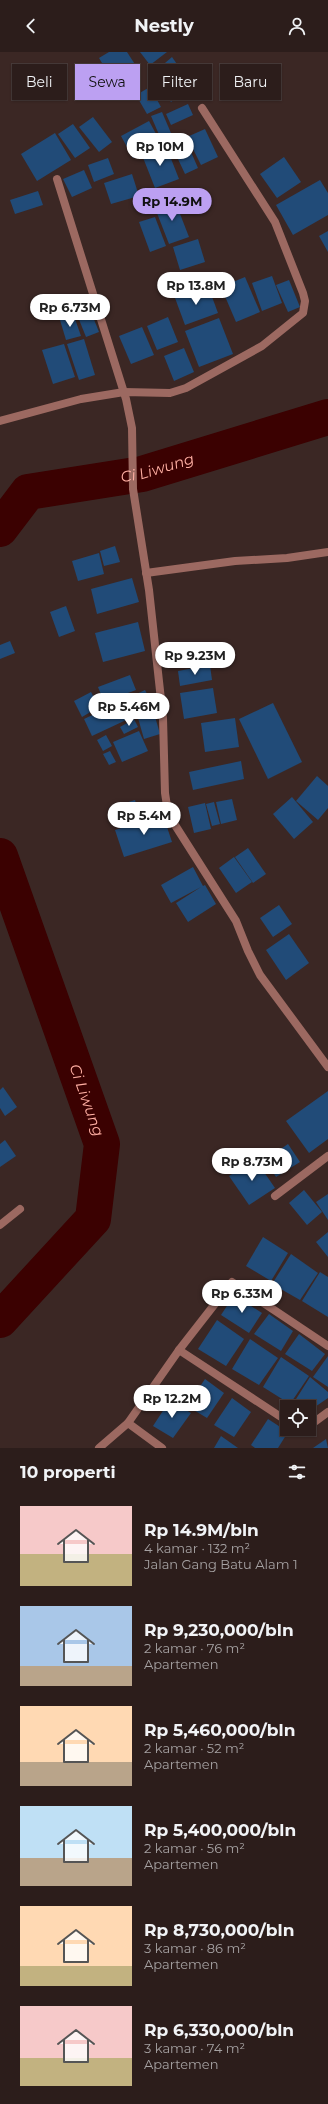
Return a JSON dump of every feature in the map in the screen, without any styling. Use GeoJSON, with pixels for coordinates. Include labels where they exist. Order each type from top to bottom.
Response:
{"type":"FeatureCollection","features":[{"type":"Feature","properties":{"kind":"street"},"geometry":{"type":"LineString","coordinates":[[0,421],[81,399],[124,392],[170,393],[186,388],[267,342],[303,312],[305,308],[303,293],[275,222],[202,108]]}},
{"type":"Feature","properties":{"kind":"street"},"geometry":{"type":"LineString","coordinates":[[58,179],[124,392],[132,428],[133,490],[146,573],[164,718],[165,793],[167,806],[175,825],[236,921],[248,951],[260,975],[328,1068]]}},
{"type":"Feature","properties":{"kind":"street"},"geometry":{"type":"LineString","coordinates":[[146,573],[234,561],[287,558],[328,552]]}},
{"type":"Feature","properties":{"kind":"street"},"geometry":{"type":"LineString","coordinates":[[275,1196],[328,1156]]}},
{"type":"Feature","properties":{"kind":"street"},"geometry":{"type":"LineString","coordinates":[[0,1225],[20,1209]]}},
{"type":"Feature","properties":{"kind":"street"},"geometry":{"type":"LineString","coordinates":[[99,1448],[128,1423],[179,1350],[232,1282],[328,1346]]}},
{"type":"Feature","properties":{"kind":"street"},"geometry":{"type":"LineString","coordinates":[[179,1350],[280,1416]]}},
{"type":"Feature","properties":{"kind":"street"},"geometry":{"type":"LineString","coordinates":[[316,1421],[328,1412]]}},
{"type":"Feature","properties":{"kind":"street"},"geometry":{"type":"LineString","coordinates":[[128,1423],[162,1448]]}},
{"type":"Feature","properties":{"kind":"building"},"geometry":{"type":"Polygon","coordinates":[[[109,52],[127,52],[135,64],[103,64],[99,58],[109,52]]]}},
{"type":"Feature","properties":{"kind":"building"},"geometry":{"type":"Polygon","coordinates":[[[140,52],[167,52],[151,64],[149,64],[140,52]]]}},
{"type":"Feature","properties":{"kind":"building"},"geometry":{"type":"Polygon","coordinates":[[[172,57],[177,64],[164,64],[172,57]]]}},
{"type":"Feature","properties":{"kind":"building"},"geometry":{"type":"Polygon","coordinates":[[[148,88],[148,100],[157,100],[161,107],[147,114],[139,100],[140,93],[148,88]]]}},
{"type":"Feature","properties":{"kind":"building"},"geometry":{"type":"Polygon","coordinates":[[[188,104],[193,115],[171,125],[166,114],[188,104]]]}},
{"type":"Feature","properties":{"kind":"building"},"geometry":{"type":"Polygon","coordinates":[[[162,112],[174,140],[163,144],[151,116],[162,112]]]}},
{"type":"Feature","properties":{"kind":"building"},"geometry":{"type":"Polygon","coordinates":[[[93,117],[112,142],[99,152],[79,127],[93,117]]]}},
{"type":"Feature","properties":{"kind":"building"},"geometry":{"type":"Polygon","coordinates":[[[149,121],[161,143],[133,158],[121,136],[149,121]]]}},
{"type":"Feature","properties":{"kind":"building"},"geometry":{"type":"Polygon","coordinates":[[[73,124],[90,148],[75,158],[58,134],[73,124]]]}},
{"type":"Feature","properties":{"kind":"building"},"geometry":{"type":"Polygon","coordinates":[[[205,129],[218,157],[201,165],[187,137],[205,129]]]}},
{"type":"Feature","properties":{"kind":"building"},"geometry":{"type":"Polygon","coordinates":[[[55,133],[71,160],[37,181],[21,154],[55,133]]]}},
{"type":"Feature","properties":{"kind":"building"},"geometry":{"type":"Polygon","coordinates":[[[184,136],[198,168],[185,174],[170,142],[184,136]]]}},
{"type":"Feature","properties":{"kind":"building"},"geometry":{"type":"Polygon","coordinates":[[[166,146],[179,179],[155,188],[142,155],[166,146]]]}},
{"type":"Feature","properties":{"kind":"building"},"geometry":{"type":"Polygon","coordinates":[[[284,157],[301,182],[277,198],[260,174],[284,157]]]}},
{"type":"Feature","properties":{"kind":"building"},"geometry":{"type":"Polygon","coordinates":[[[108,158],[114,174],[94,182],[88,165],[108,158]]]}},
{"type":"Feature","properties":{"kind":"building"},"geometry":{"type":"Polygon","coordinates":[[[84,170],[92,188],[72,197],[63,179],[84,170]]]}},
{"type":"Feature","properties":{"kind":"building"},"geometry":{"type":"Polygon","coordinates":[[[132,174],[139,196],[111,204],[104,183],[132,174]]]}},
{"type":"Feature","properties":{"kind":"building"},"geometry":{"type":"Polygon","coordinates":[[[320,180],[328,193],[328,215],[293,235],[276,205],[320,180]]]}},
{"type":"Feature","properties":{"kind":"building"},"geometry":{"type":"Polygon","coordinates":[[[38,191],[43,205],[15,214],[10,200],[38,191]]]}},
{"type":"Feature","properties":{"kind":"building"},"geometry":{"type":"Polygon","coordinates":[[[175,201],[189,237],[169,244],[155,208],[175,201]]]}},
{"type":"Feature","properties":{"kind":"building"},"geometry":{"type":"Polygon","coordinates":[[[155,217],[166,246],[150,252],[139,222],[155,217]]]}},
{"type":"Feature","properties":{"kind":"building"},"geometry":{"type":"Polygon","coordinates":[[[328,231],[328,252],[319,236],[328,231]]]}},
{"type":"Feature","properties":{"kind":"building"},"geometry":{"type":"Polygon","coordinates":[[[198,239],[205,262],[180,270],[173,247],[198,239]]]}},
{"type":"Feature","properties":{"kind":"building"},"geometry":{"type":"Polygon","coordinates":[[[272,276],[282,303],[262,311],[252,283],[272,276]]]}},
{"type":"Feature","properties":{"kind":"building"},"geometry":{"type":"Polygon","coordinates":[[[245,277],[260,312],[236,322],[221,287],[245,277]]]}},
{"type":"Feature","properties":{"kind":"building"},"geometry":{"type":"Polygon","coordinates":[[[289,280],[300,307],[288,312],[276,285],[289,280]]]}},
{"type":"Feature","properties":{"kind":"building"},"geometry":{"type":"Polygon","coordinates":[[[208,286],[218,313],[185,325],[175,298],[208,286]]]}},
{"type":"Feature","properties":{"kind":"building"},"geometry":{"type":"Polygon","coordinates":[[[89,307],[99,332],[86,337],[76,312],[89,307]]]}},
{"type":"Feature","properties":{"kind":"building"},"geometry":{"type":"Polygon","coordinates":[[[74,316],[81,336],[66,340],[60,320],[74,316]]]}},
{"type":"Feature","properties":{"kind":"building"},"geometry":{"type":"Polygon","coordinates":[[[168,317],[178,342],[157,350],[147,326],[168,317]]]}},
{"type":"Feature","properties":{"kind":"building"},"geometry":{"type":"Polygon","coordinates":[[[219,318],[233,354],[199,367],[185,331],[219,318]]]}},
{"type":"Feature","properties":{"kind":"building"},"geometry":{"type":"Polygon","coordinates":[[[142,327],[154,355],[131,364],[119,336],[142,327]]]}},
{"type":"Feature","properties":{"kind":"building"},"geometry":{"type":"Polygon","coordinates":[[[84,339],[95,375],[79,380],[67,344],[84,339]]]}},
{"type":"Feature","properties":{"kind":"building"},"geometry":{"type":"Polygon","coordinates":[[[64,344],[75,377],[53,384],[42,350],[64,344]]]}},
{"type":"Feature","properties":{"kind":"building"},"geometry":{"type":"Polygon","coordinates":[[[184,348],[194,372],[174,381],[164,356],[184,348]]]}},
{"type":"Feature","properties":{"kind":"building"},"geometry":{"type":"Polygon","coordinates":[[[115,546],[120,562],[104,566],[100,551],[115,546]]]}},
{"type":"Feature","properties":{"kind":"building"},"geometry":{"type":"Polygon","coordinates":[[[99,553],[104,574],[78,581],[72,561],[99,553]]]}},
{"type":"Feature","properties":{"kind":"building"},"geometry":{"type":"Polygon","coordinates":[[[132,578],[139,602],[97,614],[91,589],[132,578]]]}},
{"type":"Feature","properties":{"kind":"building"},"geometry":{"type":"Polygon","coordinates":[[[66,606],[75,631],[59,637],[50,612],[66,606]]]}},
{"type":"Feature","properties":{"kind":"building"},"geometry":{"type":"Polygon","coordinates":[[[138,622],[145,651],[103,662],[95,633],[138,622]]]}},
{"type":"Feature","properties":{"kind":"building"},"geometry":{"type":"Polygon","coordinates":[[[10,641],[15,653],[0,659],[0,645],[10,641]]]}},
{"type":"Feature","properties":{"kind":"building"},"geometry":{"type":"Polygon","coordinates":[[[202,645],[205,660],[179,666],[176,651],[202,645]]]}},
{"type":"Feature","properties":{"kind":"building"},"geometry":{"type":"Polygon","coordinates":[[[210,665],[212,680],[180,686],[178,671],[210,665]]]}},
{"type":"Feature","properties":{"kind":"building"},"geometry":{"type":"Polygon","coordinates":[[[130,675],[136,690],[104,702],[98,687],[130,675]]]}},
{"type":"Feature","properties":{"kind":"building"},"geometry":{"type":"Polygon","coordinates":[[[213,688],[217,713],[184,719],[180,693],[213,688]]]}},
{"type":"Feature","properties":{"kind":"building"},"geometry":{"type":"Polygon","coordinates":[[[145,690],[154,707],[92,736],[84,719],[145,690]]]}},
{"type":"Feature","properties":{"kind":"building"},"geometry":{"type":"Polygon","coordinates":[[[91,692],[99,707],[82,717],[74,701],[91,692]]]}},
{"type":"Feature","properties":{"kind":"building"},"geometry":{"type":"Polygon","coordinates":[[[273,703],[302,762],[268,779],[239,719],[273,703]]]}},
{"type":"Feature","properties":{"kind":"building"},"geometry":{"type":"Polygon","coordinates":[[[154,713],[160,734],[144,739],[138,718],[154,713]]]}},
{"type":"Feature","properties":{"kind":"building"},"geometry":{"type":"Polygon","coordinates":[[[235,718],[239,747],[205,752],[201,723],[235,718]]]}},
{"type":"Feature","properties":{"kind":"building"},"geometry":{"type":"Polygon","coordinates":[[[134,719],[138,727],[124,734],[120,727],[134,719]]]}},
{"type":"Feature","properties":{"kind":"building"},"geometry":{"type":"Polygon","coordinates":[[[139,731],[148,751],[122,762],[113,742],[139,731]]]}},
{"type":"Feature","properties":{"kind":"building"},"geometry":{"type":"Polygon","coordinates":[[[106,735],[112,746],[103,751],[97,740],[106,735]]]}},
{"type":"Feature","properties":{"kind":"building"},"geometry":{"type":"Polygon","coordinates":[[[110,751],[116,762],[109,765],[103,754],[110,751]]]}},
{"type":"Feature","properties":{"kind":"building"},"geometry":{"type":"Polygon","coordinates":[[[241,761],[244,779],[193,790],[189,772],[241,761]]]}},
{"type":"Feature","properties":{"kind":"building"},"geometry":{"type":"Polygon","coordinates":[[[317,776],[328,786],[328,808],[318,820],[296,801],[317,776]]]}},
{"type":"Feature","properties":{"kind":"building"},"geometry":{"type":"Polygon","coordinates":[[[292,797],[313,822],[294,839],[273,814],[292,797]]]}},
{"type":"Feature","properties":{"kind":"building"},"geometry":{"type":"Polygon","coordinates":[[[232,799],[237,820],[221,824],[216,802],[232,799]]]}},
{"type":"Feature","properties":{"kind":"building"},"geometry":{"type":"Polygon","coordinates":[[[135,800],[140,817],[114,825],[109,808],[135,800]]]}},
{"type":"Feature","properties":{"kind":"building"},"geometry":{"type":"Polygon","coordinates":[[[214,802],[220,824],[212,826],[206,804],[214,802]]]}},
{"type":"Feature","properties":{"kind":"building"},"geometry":{"type":"Polygon","coordinates":[[[205,803],[211,829],[194,833],[188,807],[205,803]]]}},
{"type":"Feature","properties":{"kind":"building"},"geometry":{"type":"Polygon","coordinates":[[[163,815],[172,842],[124,857],[115,830],[163,815]]]}},
{"type":"Feature","properties":{"kind":"building"},"geometry":{"type":"Polygon","coordinates":[[[248,848],[266,874],[253,883],[235,857],[248,848]]]}},
{"type":"Feature","properties":{"kind":"building"},"geometry":{"type":"Polygon","coordinates":[[[234,857],[252,882],[236,893],[219,868],[234,857]]]}},
{"type":"Feature","properties":{"kind":"building"},"geometry":{"type":"Polygon","coordinates":[[[193,867],[203,886],[205,885],[216,904],[188,922],[176,903],[201,887],[171,903],[161,885],[193,867]]]}},
{"type":"Feature","properties":{"kind":"building"},"geometry":{"type":"Polygon","coordinates":[[[279,905],[292,924],[273,937],[260,918],[279,905]]]}},
{"type":"Feature","properties":{"kind":"building"},"geometry":{"type":"Polygon","coordinates":[[[289,934],[309,963],[286,980],[266,950],[289,934]]]}},
{"type":"Feature","properties":{"kind":"building"},"geometry":{"type":"Polygon","coordinates":[[[3,1087],[17,1107],[5,1116],[0,1108],[0,1090],[3,1087]]]}},
{"type":"Feature","properties":{"kind":"building"},"geometry":{"type":"Polygon","coordinates":[[[328,1091],[328,1139],[309,1153],[286,1121],[328,1091]]]}},
{"type":"Feature","properties":{"kind":"building"},"geometry":{"type":"Polygon","coordinates":[[[5,1140],[16,1156],[0,1167],[0,1144],[5,1140]]]}},
{"type":"Feature","properties":{"kind":"building"},"geometry":{"type":"Polygon","coordinates":[[[288,1144],[300,1162],[276,1177],[265,1160],[288,1144]]]}},
{"type":"Feature","properties":{"kind":"building"},"geometry":{"type":"Polygon","coordinates":[[[255,1159],[275,1188],[249,1205],[229,1176],[255,1159]]]}},
{"type":"Feature","properties":{"kind":"building"},"geometry":{"type":"Polygon","coordinates":[[[304,1190],[322,1212],[307,1225],[289,1203],[304,1190]]]}},
{"type":"Feature","properties":{"kind":"building"},"geometry":{"type":"Polygon","coordinates":[[[328,1194],[328,1220],[316,1202],[328,1194]]]}},
{"type":"Feature","properties":{"kind":"building"},"geometry":{"type":"Polygon","coordinates":[[[328,1232],[328,1257],[316,1242],[328,1232]]]}},
{"type":"Feature","properties":{"kind":"building"},"geometry":{"type":"Polygon","coordinates":[[[263,1237],[288,1253],[271,1281],[246,1266],[263,1237]]]}},
{"type":"Feature","properties":{"kind":"building"},"geometry":{"type":"Polygon","coordinates":[[[291,1254],[318,1273],[300,1300],[272,1284],[291,1254]]]}},
{"type":"Feature","properties":{"kind":"building"},"geometry":{"type":"Polygon","coordinates":[[[320,1272],[328,1277],[328,1317],[302,1301],[320,1272]]]}},
{"type":"Feature","properties":{"kind":"building"},"geometry":{"type":"Polygon","coordinates":[[[234,1295],[262,1313],[249,1333],[221,1315],[234,1295]]]}},
{"type":"Feature","properties":{"kind":"building"},"geometry":{"type":"Polygon","coordinates":[[[269,1314],[293,1331],[281,1351],[254,1334],[269,1314]]]}},
{"type":"Feature","properties":{"kind":"building"},"geometry":{"type":"Polygon","coordinates":[[[217,1320],[244,1339],[226,1366],[198,1349],[217,1320]]]}},
{"type":"Feature","properties":{"kind":"building"},"geometry":{"type":"Polygon","coordinates":[[[299,1334],[325,1354],[312,1371],[285,1354],[299,1334]]]}},
{"type":"Feature","properties":{"kind":"building"},"geometry":{"type":"Polygon","coordinates":[[[250,1339],[278,1358],[259,1385],[232,1369],[250,1339]]]}},
{"type":"Feature","properties":{"kind":"building"},"geometry":{"type":"Polygon","coordinates":[[[328,1356],[328,1387],[313,1377],[328,1356]]]}},
{"type":"Feature","properties":{"kind":"building"},"geometry":{"type":"Polygon","coordinates":[[[281,1357],[309,1376],[293,1400],[284,1400],[263,1387],[281,1357]]]}},
{"type":"Feature","properties":{"kind":"building"},"geometry":{"type":"Polygon","coordinates":[[[310,1377],[328,1392],[328,1398],[316,1406],[316,1400],[295,1400],[310,1377]]]}},
{"type":"Feature","properties":{"kind":"building"},"geometry":{"type":"Polygon","coordinates":[[[205,1379],[224,1393],[207,1418],[187,1406],[205,1379]]]}},
{"type":"Feature","properties":{"kind":"building"},"geometry":{"type":"Polygon","coordinates":[[[232,1398],[251,1412],[234,1437],[214,1425],[232,1398]]]}},
{"type":"Feature","properties":{"kind":"building"},"geometry":{"type":"Polygon","coordinates":[[[170,1400],[191,1413],[173,1438],[153,1426],[170,1400]]]}},
{"type":"Feature","properties":{"kind":"building"},"geometry":{"type":"Polygon","coordinates":[[[268,1419],[280,1427],[280,1436],[286,1436],[278,1448],[255,1448],[251,1445],[268,1419]]]}},
{"type":"Feature","properties":{"kind":"building"},"geometry":{"type":"Polygon","coordinates":[[[221,1436],[238,1448],[214,1448],[221,1436]]]}},
{"type":"Feature","properties":{"kind":"building"},"geometry":{"type":"Polygon","coordinates":[[[326,1439],[328,1448],[313,1448],[326,1439]]]}},
{"type":"Feature","properties":{"kind":"waterway","name":"Ci Liwung"},"geometry":{"type":"LineString","coordinates":[[0,529],[28,492],[142,474],[328,417]]}},
{"type":"Feature","properties":{"kind":"waterway","name":"Ci Liwung"},"geometry":{"type":"LineString","coordinates":[[0,856],[102,1144],[93,1219],[0,1320]]}}]}
